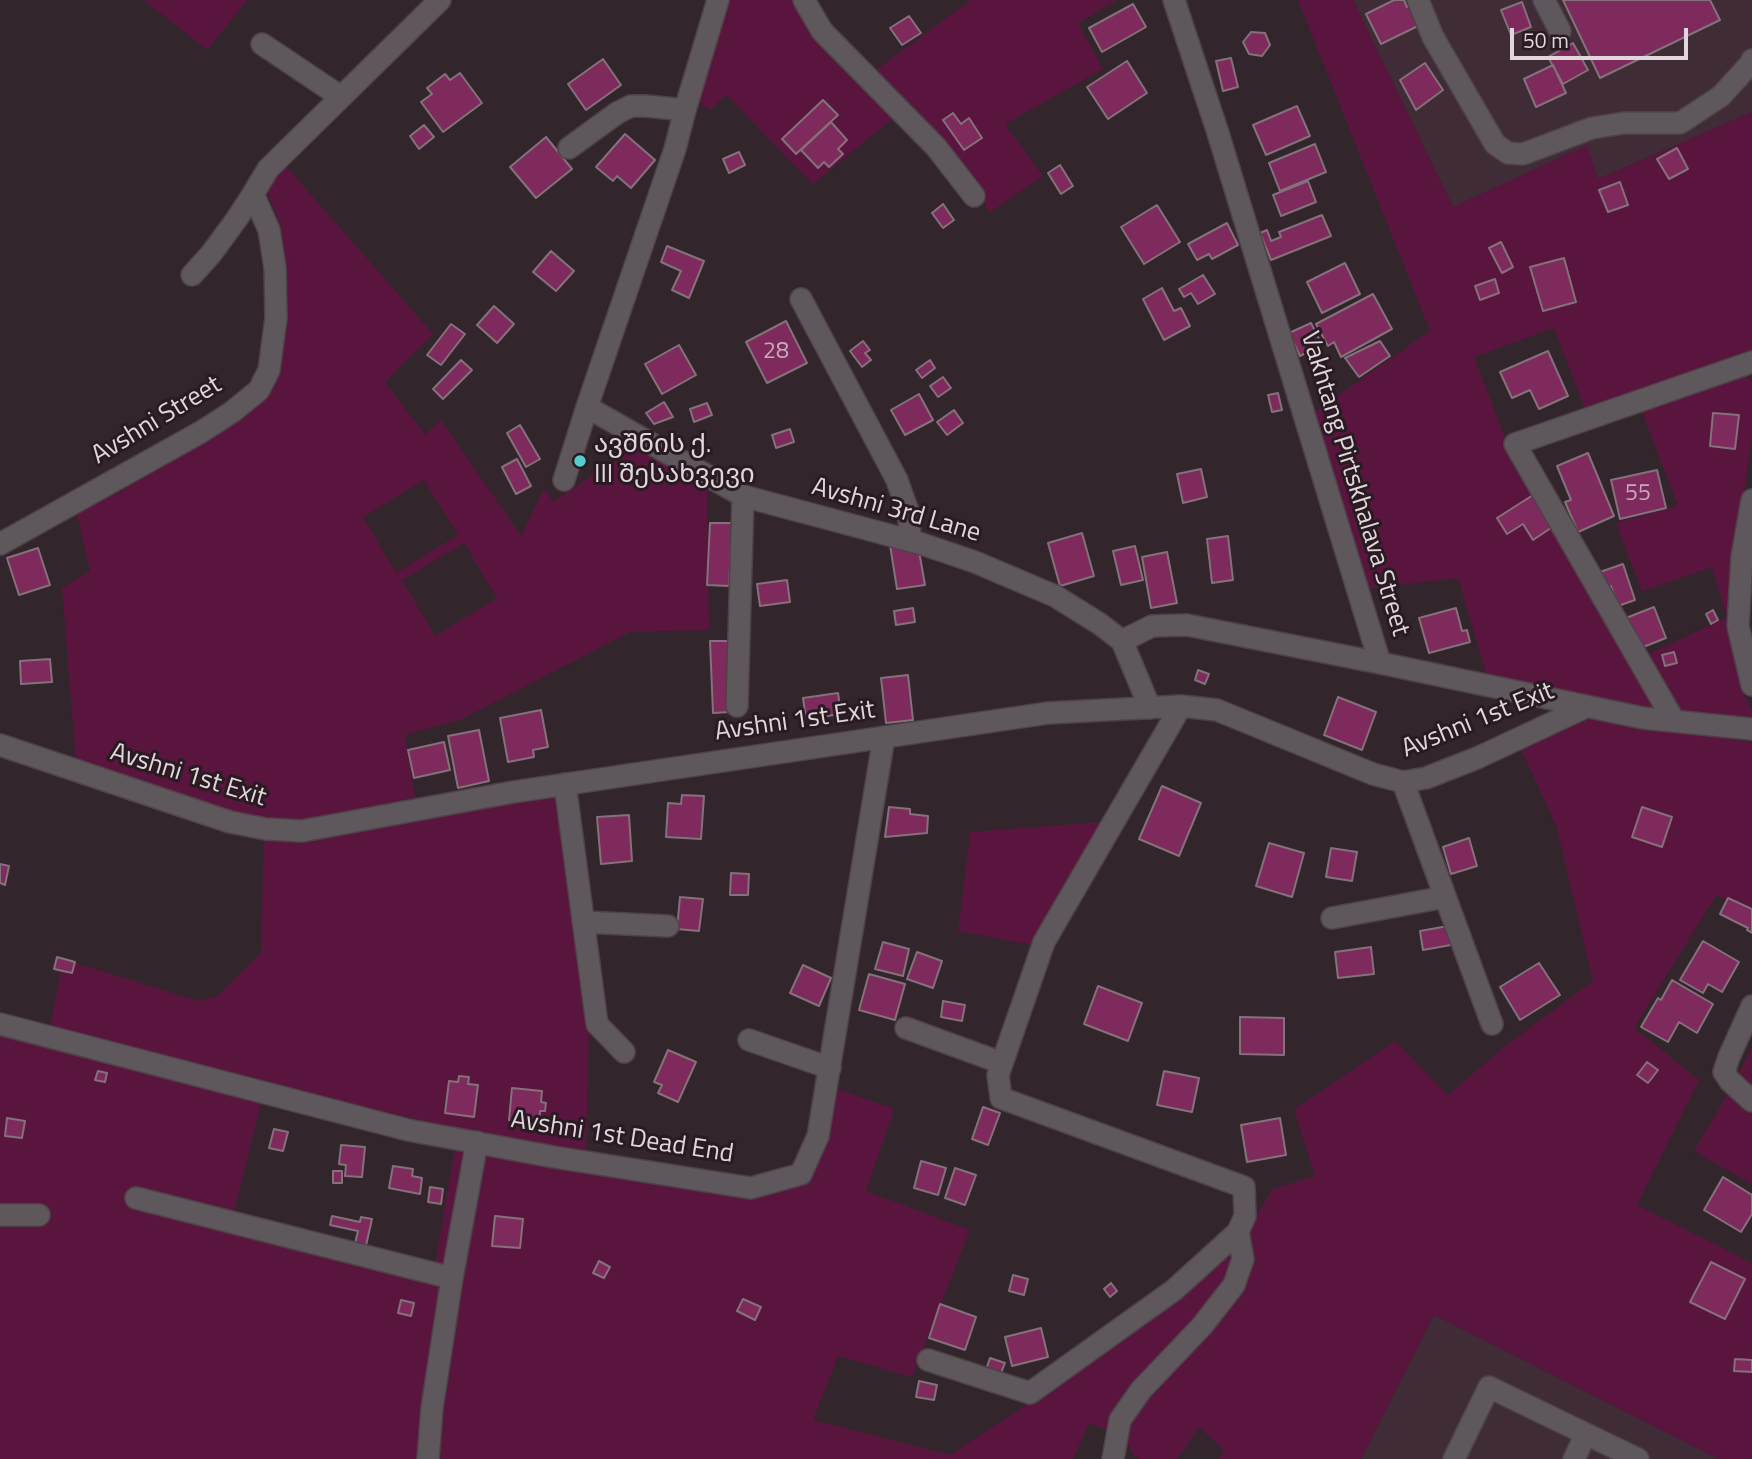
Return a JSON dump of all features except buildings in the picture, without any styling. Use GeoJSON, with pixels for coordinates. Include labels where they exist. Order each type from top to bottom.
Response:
{"type":"FeatureCollection","features":[{"type":"Feature","properties":{"kind":"street"},"geometry":{"type":"LineString","coordinates":[[192,275],[236,220],[268,169],[440,0]]}},
{"type":"Feature","properties":{"kind":"street"},"geometry":{"type":"LineString","coordinates":[[564,480],[675,149],[718,0]]}},
{"type":"Feature","properties":{"kind":"street"},"geometry":{"type":"LineString","coordinates":[[804,0],[822,31],[936,147],[974,196]]}},
{"type":"Feature","properties":{"kind":"street","name":"Vakhtang Pirtskhalava Street"},"geometry":{"type":"LineString","coordinates":[[1174,0],[1218,133],[1380,663],[1643,718],[1752,729]]}},
{"type":"Feature","properties":{"kind":"street"},"geometry":{"type":"LineString","coordinates":[[1418,0],[1433,37],[1495,144],[1508,152],[1523,154],[1592,128],[1624,123],[1680,123],[1721,96],[1752,60]]}},
{"type":"Feature","properties":{"kind":"street"},"geometry":{"type":"LineString","coordinates":[[1545,0],[1560,31]]}},
{"type":"Feature","properties":{"kind":"street"},"geometry":{"type":"LineString","coordinates":[[262,44],[341,97]]}},
{"type":"Feature","properties":{"kind":"street"},"geometry":{"type":"LineString","coordinates":[[569,148],[617,113],[631,107],[685,110]]}},
{"type":"Feature","properties":{"kind":"street","name":"Avshni Street"},"geometry":{"type":"LineString","coordinates":[[0,544],[201,432],[232,412],[258,390],[270,370],[276,318],[275,268],[269,230],[253,194]]}},
{"type":"Feature","properties":{"kind":"street"},"geometry":{"type":"LineString","coordinates":[[801,299],[897,480],[909,514],[910,541]]}},
{"type":"Feature","properties":{"kind":"street"},"geometry":{"type":"LineString","coordinates":[[1674,721],[1515,444],[1752,362]]}},
{"type":"Feature","properties":{"kind":"street","name":"Avshni 3rd Lane"},"geometry":{"type":"LineString","coordinates":[[587,407],[743,496],[910,541],[975,562],[1055,596],[1122,641]]}},
{"type":"Feature","properties":{"kind":"street"},"geometry":{"type":"LineString","coordinates":[[737,706],[743,496]]}},
{"type":"Feature","properties":{"kind":"street"},"geometry":{"type":"LineString","coordinates":[[1752,500],[1742,557],[1738,626],[1752,685]]}},
{"type":"Feature","properties":{"kind":"street"},"geometry":{"type":"LineString","coordinates":[[1150,708],[1122,641],[1152,626],[1187,625],[1380,663]]}},
{"type":"Feature","properties":{"kind":"street"},"geometry":{"type":"LineString","coordinates":[[928,1360],[1030,1393],[1174,1290],[1238,1232],[1245,1216],[1244,1187],[1001,1098],[998,1075],[1044,942],[1181,706]]}},
{"type":"Feature","properties":{"kind":"street","name":"Avshni 1st Exit"},"geometry":{"type":"LineString","coordinates":[[0,745],[229,822],[266,829],[302,831],[513,792],[1048,713],[1181,706],[1217,710],[1373,774],[1403,782],[1426,778],[1477,758],[1586,706]]}},
{"type":"Feature","properties":{"kind":"street","name":"Avshni 1st Dead End"},"geometry":{"type":"LineString","coordinates":[[0,1024],[408,1130],[554,1157],[751,1188],[801,1174],[818,1136],[884,737]]}},
{"type":"Feature","properties":{"kind":"street"},"geometry":{"type":"LineString","coordinates":[[1403,782],[1492,1024]]}},
{"type":"Feature","properties":{"kind":"street"},"geometry":{"type":"LineString","coordinates":[[565,784],[597,1024],[624,1052]]}},
{"type":"Feature","properties":{"kind":"street"},"geometry":{"type":"LineString","coordinates":[[1332,918],[1445,897]]}},
{"type":"Feature","properties":{"kind":"street"},"geometry":{"type":"LineString","coordinates":[[583,922],[667,926]]}},
{"type":"Feature","properties":{"kind":"street"},"geometry":{"type":"LineString","coordinates":[[1752,1006],[1724,1072],[1752,1101]]}},
{"type":"Feature","properties":{"kind":"street"},"geometry":{"type":"LineString","coordinates":[[906,1028],[1002,1063]]}},
{"type":"Feature","properties":{"kind":"street"},"geometry":{"type":"LineString","coordinates":[[749,1040],[830,1068]]}},
{"type":"Feature","properties":{"kind":"street"},"geometry":{"type":"LineString","coordinates":[[428,1459],[432,1408],[452,1278],[477,1142]]}},
{"type":"Feature","properties":{"kind":"street"},"geometry":{"type":"LineString","coordinates":[[136,1198],[452,1278]]}},
{"type":"Feature","properties":{"kind":"street"},"geometry":{"type":"LineString","coordinates":[[0,1215],[39,1215]]}},
{"type":"Feature","properties":{"kind":"street"},"geometry":{"type":"LineString","coordinates":[[1113,1459],[1120,1420],[1141,1390],[1202,1326],[1234,1285],[1243,1259],[1238,1232]]}},
{"type":"Feature","properties":{"kind":"street"},"geometry":{"type":"LineString","coordinates":[[1454,1459],[1494,1378],[1586,1434],[1638,1459]]}},
{"type":"Feature","properties":{"kind":"street"},"geometry":{"type":"LineString","coordinates":[[1574,1459],[1586,1434]]}},
{"type":"Feature","properties":{"kind":"shaded area"},"geometry":{"type":"Polygon","coordinates":[[[144,0],[247,0],[207,50],[144,0]]]}},
{"type":"Feature","properties":{"kind":"shaded area"},"geometry":{"type":"Polygon","coordinates":[[[727,0],[797,0],[897,115],[813,184],[726,95],[710,110],[696,100],[727,0]]]}},
{"type":"Feature","properties":{"kind":"shaded area"},"geometry":{"type":"Polygon","coordinates":[[[971,0],[1117,0],[1078,23],[1103,69],[1005,124],[1043,176],[989,213],[980,194],[873,72],[971,0]]]}},
{"type":"Feature","properties":{"kind":"shaded area"},"geometry":{"type":"Polygon","coordinates":[[[1298,0],[1353,0],[1453,207],[1587,145],[1598,179],[1752,112],[1752,353],[1585,409],[1554,328],[1474,357],[1504,435],[1660,712],[1487,677],[1458,578],[1365,589],[1310,415],[1430,331],[1298,0]]]}},
{"type":"Feature","properties":{"kind":"shaded area"},"geometry":{"type":"Polygon","coordinates":[[[1353,0],[1752,0],[1752,112],[1598,179],[1587,146],[1453,207],[1353,0]]]}},
{"type":"Feature","properties":{"kind":"shaded area"},"geometry":{"type":"Polygon","coordinates":[[[285,165],[433,334],[385,382],[425,435],[441,420],[521,536],[544,488],[553,502],[640,444],[709,484],[709,630],[630,632],[462,719],[405,735],[415,797],[310,821],[277,822],[234,816],[76,763],[62,588],[90,571],[77,514],[123,490],[258,404],[273,390],[278,371],[281,227],[268,193],[285,165]],[[424,480],[363,517],[396,573],[458,535],[424,480]],[[464,543],[402,580],[435,636],[497,598],[464,543]]]}},
{"type":"Feature","properties":{"kind":"shaded area"},"geometry":{"type":"Polygon","coordinates":[[[1746,376],[1752,381],[1752,436],[1732,574],[1732,626],[1739,685],[1752,711],[1752,717],[1680,715],[1641,658],[1727,617],[1712,567],[1642,591],[1616,523],[1678,506],[1641,409],[1746,376]]]}},
{"type":"Feature","properties":{"kind":"shaded area"},"geometry":{"type":"Polygon","coordinates":[[[1595,716],[1752,743],[1752,912],[1716,895],[1634,1028],[1699,1080],[1637,1205],[1752,1263],[1752,1459],[1719,1459],[1434,1315],[1361,1459],[1219,1459],[1223,1450],[1199,1427],[1177,1459],[1140,1459],[1133,1455],[1124,1436],[1089,1423],[1073,1459],[0,1459],[0,1033],[262,1100],[229,1231],[433,1277],[455,1147],[589,1171],[808,1181],[835,1088],[894,1109],[866,1191],[970,1230],[912,1377],[838,1356],[813,1420],[950,1455],[1084,1367],[1172,1303],[1231,1255],[1273,1189],[1315,1176],[1294,1110],[1395,1041],[1448,1095],[1504,1047],[1593,981],[1556,825],[1521,750],[1595,716]]]}},
{"type":"Feature","properties":{"kind":"shaded area"},"geometry":{"type":"Polygon","coordinates":[[[559,795],[589,1025],[586,1151],[453,1127],[347,1103],[50,1027],[63,959],[198,1001],[216,997],[261,953],[264,836],[559,795]]]}},
{"type":"Feature","properties":{"kind":"shaded area"},"geometry":{"type":"Polygon","coordinates":[[[1102,822],[1032,945],[958,931],[970,832],[1102,822]]]}},
{"type":"Feature","properties":{"kind":"shaded area"},"geometry":{"type":"Polygon","coordinates":[[[1752,1048],[1752,1184],[1694,1151],[1752,1048]]]}},
{"type":"Feature","properties":{"kind":"shaded area"},"geometry":{"type":"Polygon","coordinates":[[[1434,1315],[1719,1459],[1361,1459],[1434,1315]]]}},
{"type":"Feature","properties":{"kind":"place","name":"ავშნის ქ. III შესახვევი"},"geometry":{"type":"Point","coordinates":[580,461]}}]}
